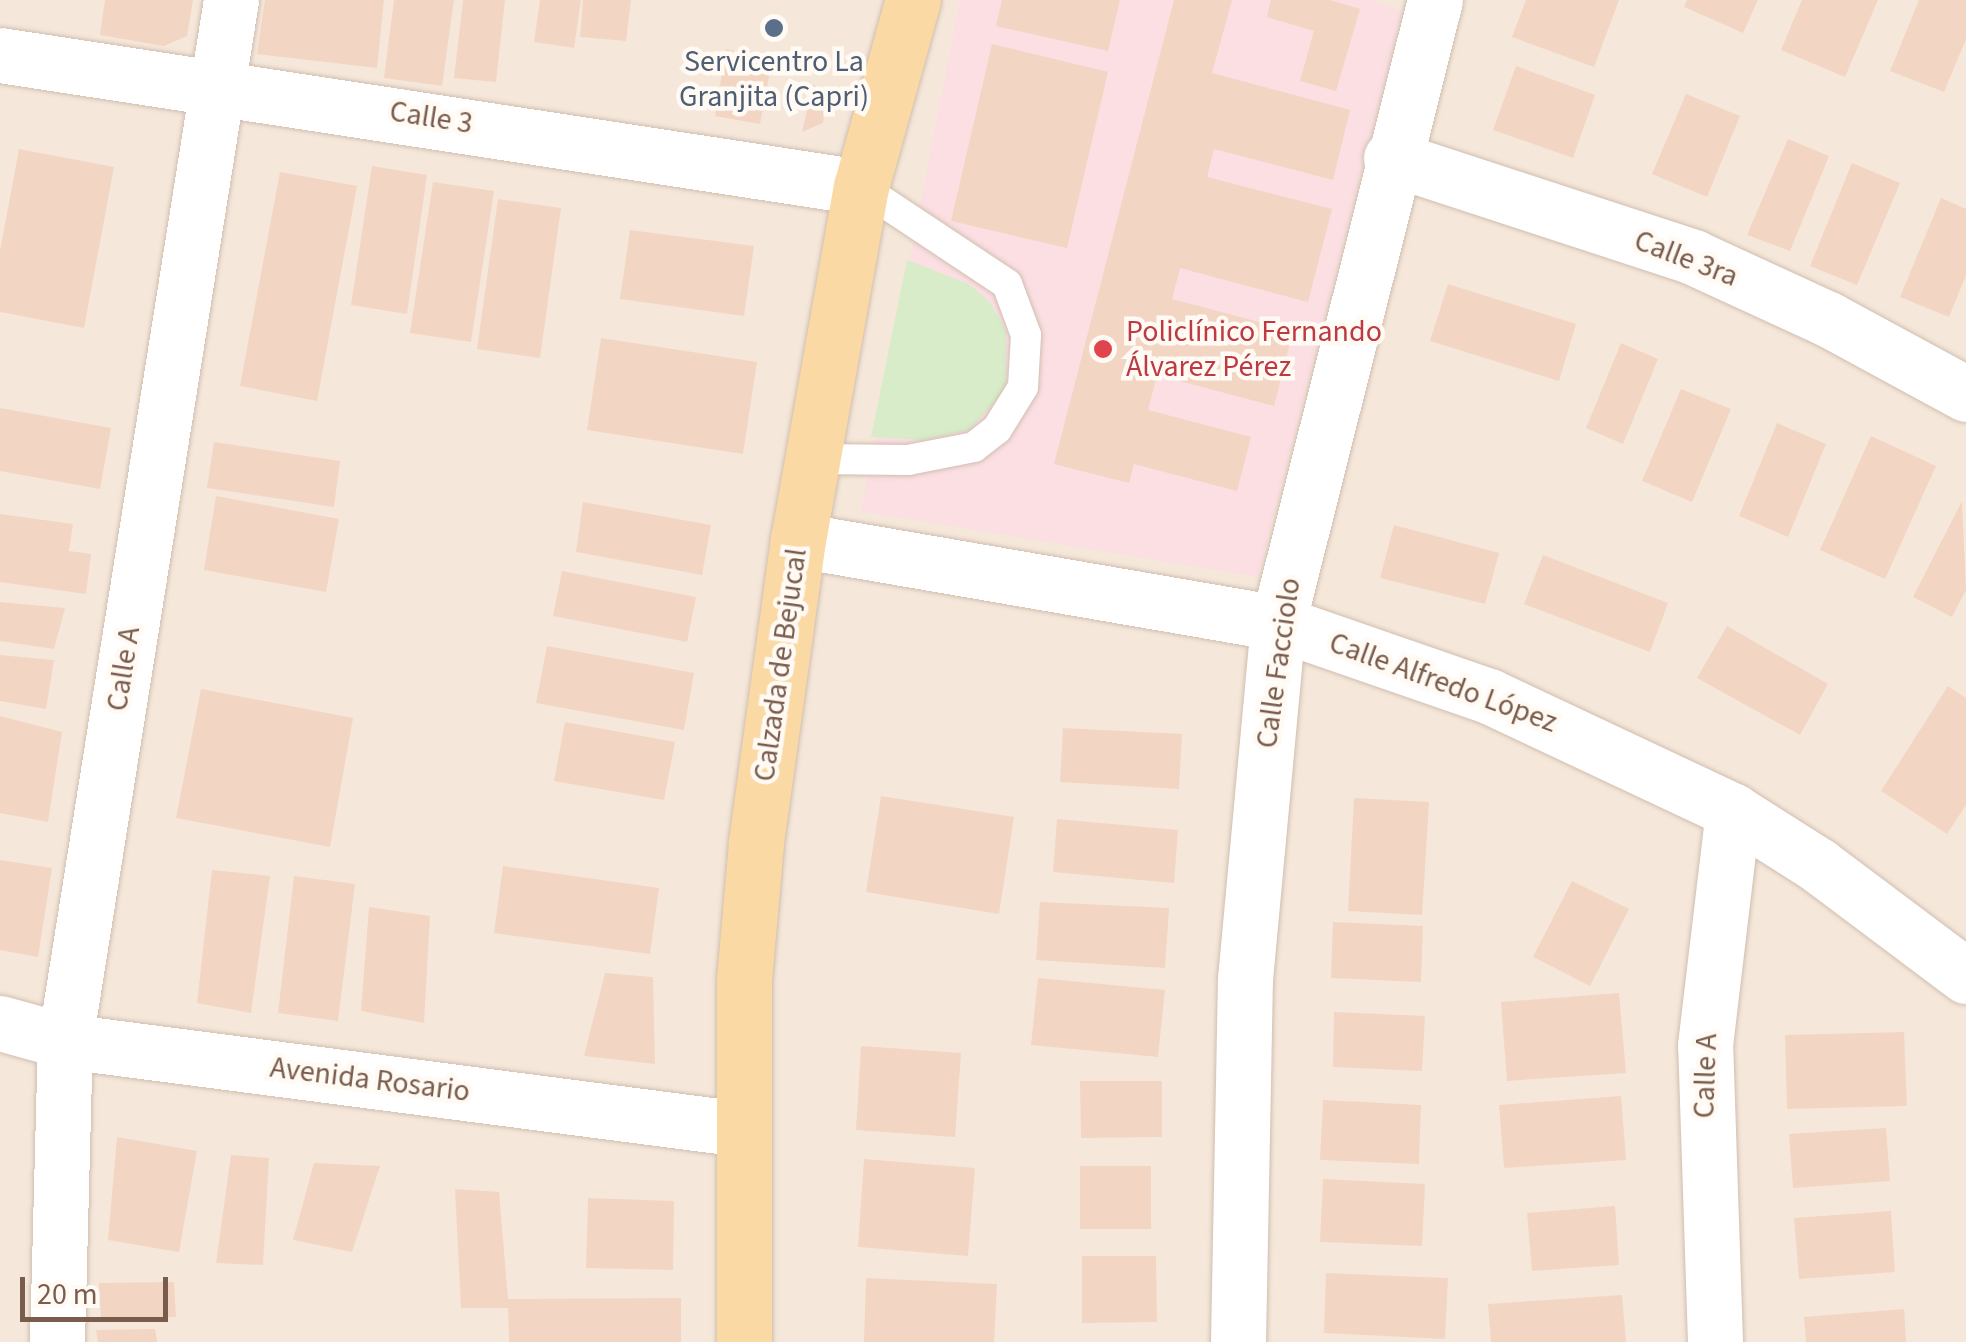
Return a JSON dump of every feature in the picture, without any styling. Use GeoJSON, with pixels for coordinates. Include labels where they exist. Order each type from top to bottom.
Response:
{"type":"FeatureCollection","features":[{"type":"Feature","properties":{"kind":"main road","name":"Calzada de Bejucal"},"geometry":{"type":"LineString","coordinates":[[744,1342],[742,1128],[756,842],[798,540],[862,186],[912,0]]}},
{"type":"Feature","properties":{"kind":"street","name":"Calle A"},"geometry":{"type":"LineString","coordinates":[[58,1342],[65,1041],[230,0]]}},
{"type":"Feature","properties":{"kind":"street","name":"Calle Facciolo"},"geometry":{"type":"LineString","coordinates":[[1238,1342],[1245,979],[1278,623],[1391,158],[1435,0]]}},
{"type":"Feature","properties":{"kind":"street","name":"Calle 3"},"geometry":{"type":"LineString","coordinates":[[0,55],[218,84],[862,186]]}},
{"type":"Feature","properties":{"kind":"street","name":"Calle 3ra"},"geometry":{"type":"LineString","coordinates":[[1391,158],[1693,257],[1828,319],[1966,394]]}},
{"type":"Feature","properties":{"kind":"street","name":"Calle Alfredo López"},"geometry":{"type":"LineString","coordinates":[[798,540],[1278,623],[1489,696],[1733,812],[1834,876],[1966,976]]}},
{"type":"Feature","properties":{"kind":"street","name":"Calle A"},"geometry":{"type":"LineString","coordinates":[[1715,1342],[1706,1046],[1733,812]]}},
{"type":"Feature","properties":{"kind":"street","name":"Avenida Rosario"},"geometry":{"type":"LineString","coordinates":[[0,1023],[65,1041],[742,1128]]}},
{"type":"Feature","properties":{"kind":"lane"},"geometry":{"type":"LineString","coordinates":[[814,459],[908,460],[974,447],[998,429],[1023,387],[1026,334],[1007,284],[862,186]]}},
{"type":"Feature","properties":{"kind":"shaded area"},"geometry":{"type":"Polygon","coordinates":[[[0,0],[1966,0],[1966,1342],[0,1342],[0,0]]]}},
{"type":"Feature","properties":{"kind":"shaded area","name":"Policlínico Fernando Álvarez Pérez"},"geometry":{"type":"Polygon","coordinates":[[[960,0],[1369,0],[1403,12],[1258,577],[861,511],[960,0]]]}},
{"type":"Feature","properties":{"kind":"green space"},"geometry":{"type":"Polygon","coordinates":[[[907,260],[969,284],[990,302],[1006,331],[1006,389],[970,430],[923,440],[871,437],[907,260]]]}},
{"type":"Feature","properties":{"kind":"building"},"geometry":{"type":"Polygon","coordinates":[[[105,0],[193,0],[187,36],[164,46],[100,35],[105,0]]]}},
{"type":"Feature","properties":{"kind":"building"},"geometry":{"type":"Polygon","coordinates":[[[265,0],[384,0],[377,68],[257,54],[265,0]]]}},
{"type":"Feature","properties":{"kind":"building"},"geometry":{"type":"Polygon","coordinates":[[[394,0],[454,0],[442,86],[384,78],[394,0]]]}},
{"type":"Feature","properties":{"kind":"building"},"geometry":{"type":"Polygon","coordinates":[[[463,0],[505,0],[496,82],[454,78],[463,0]]]}},
{"type":"Feature","properties":{"kind":"building"},"geometry":{"type":"Polygon","coordinates":[[[540,0],[581,0],[574,48],[534,42],[540,0]]]}},
{"type":"Feature","properties":{"kind":"building"},"geometry":{"type":"Polygon","coordinates":[[[583,0],[631,0],[626,41],[580,37],[583,0]]]}},
{"type":"Feature","properties":{"kind":"building"},"geometry":{"type":"Polygon","coordinates":[[[1002,0],[1120,0],[1108,51],[996,26],[1002,0]]]}},
{"type":"Feature","properties":{"kind":"building"},"geometry":{"type":"Polygon","coordinates":[[[1174,0],[1232,0],[1212,73],[1350,110],[1333,180],[1214,149],[1207,177],[1332,209],[1308,302],[1180,268],[1172,299],[1293,331],[1274,406],[1157,375],[1148,410],[1251,437],[1237,491],[1134,464],[1129,483],[1054,464],[1174,0]]]}},
{"type":"Feature","properties":{"kind":"building"},"geometry":{"type":"Polygon","coordinates":[[[1271,0],[1330,0],[1360,9],[1336,91],[1300,81],[1314,31],[1267,17],[1271,0]]]}},
{"type":"Feature","properties":{"kind":"building"},"geometry":{"type":"Polygon","coordinates":[[[1526,0],[1619,0],[1594,67],[1512,37],[1526,0]]]}},
{"type":"Feature","properties":{"kind":"building"},"geometry":{"type":"Polygon","coordinates":[[[1687,0],[1758,0],[1743,33],[1684,7],[1687,0]]]}},
{"type":"Feature","properties":{"kind":"building"},"geometry":{"type":"Polygon","coordinates":[[[1802,0],[1878,0],[1845,77],[1781,50],[1802,0]]]}},
{"type":"Feature","properties":{"kind":"building"},"geometry":{"type":"Polygon","coordinates":[[[1919,0],[1966,0],[1966,39],[1944,92],[1890,71],[1919,0]]]}},
{"type":"Feature","properties":{"kind":"building"},"geometry":{"type":"Polygon","coordinates":[[[992,44],[1108,72],[1067,248],[951,221],[992,44]]]}},
{"type":"Feature","properties":{"kind":"building"},"geometry":{"type":"Polygon","coordinates":[[[726,49],[772,61],[760,124],[715,116],[726,49]]]}},
{"type":"Feature","properties":{"kind":"building"},"geometry":{"type":"Polygon","coordinates":[[[1516,66],[1595,95],[1573,158],[1493,130],[1516,66]]]}},
{"type":"Feature","properties":{"kind":"building"},"geometry":{"type":"Polygon","coordinates":[[[813,84],[827,98],[823,123],[802,132],[813,84]]]}},
{"type":"Feature","properties":{"kind":"building"},"geometry":{"type":"Polygon","coordinates":[[[1686,94],[1740,116],[1707,197],[1652,174],[1686,94]]]}},
{"type":"Feature","properties":{"kind":"building"},"geometry":{"type":"Polygon","coordinates":[[[1788,139],[1829,156],[1790,251],[1747,235],[1788,139]]]}},
{"type":"Feature","properties":{"kind":"building"},"geometry":{"type":"Polygon","coordinates":[[[19,149],[114,167],[84,328],[0,312],[0,251],[19,149]]]}},
{"type":"Feature","properties":{"kind":"building"},"geometry":{"type":"Polygon","coordinates":[[[1852,163],[1900,183],[1857,285],[1810,266],[1852,163]]]}},
{"type":"Feature","properties":{"kind":"building"},"geometry":{"type":"Polygon","coordinates":[[[372,166],[427,175],[407,314],[351,305],[372,166]]]}},
{"type":"Feature","properties":{"kind":"building"},"geometry":{"type":"Polygon","coordinates":[[[280,172],[357,186],[317,401],[240,386],[280,172]]]}},
{"type":"Feature","properties":{"kind":"building"},"geometry":{"type":"Polygon","coordinates":[[[433,182],[494,191],[471,342],[410,333],[433,182]]]}},
{"type":"Feature","properties":{"kind":"building"},"geometry":{"type":"Polygon","coordinates":[[[1941,198],[1966,209],[1966,275],[1949,317],[1900,297],[1941,198]]]}},
{"type":"Feature","properties":{"kind":"building"},"geometry":{"type":"Polygon","coordinates":[[[498,199],[561,208],[540,358],[477,349],[498,199]]]}},
{"type":"Feature","properties":{"kind":"building"},"geometry":{"type":"Polygon","coordinates":[[[630,230],[754,246],[744,316],[620,299],[630,230]]]}},
{"type":"Feature","properties":{"kind":"building"},"geometry":{"type":"Polygon","coordinates":[[[1448,284],[1576,324],[1559,381],[1430,341],[1448,284]]]}},
{"type":"Feature","properties":{"kind":"building"},"geometry":{"type":"Polygon","coordinates":[[[601,338],[757,362],[743,454],[587,430],[601,338]]]}},
{"type":"Feature","properties":{"kind":"building"},"geometry":{"type":"Polygon","coordinates":[[[1621,343],[1658,359],[1623,444],[1586,428],[1621,343]]]}},
{"type":"Feature","properties":{"kind":"building"},"geometry":{"type":"Polygon","coordinates":[[[1681,389],[1731,409],[1692,502],[1642,481],[1681,389]]]}},
{"type":"Feature","properties":{"kind":"building"},"geometry":{"type":"Polygon","coordinates":[[[0,408],[111,428],[100,489],[0,471],[0,408]]]}},
{"type":"Feature","properties":{"kind":"building"},"geometry":{"type":"Polygon","coordinates":[[[1777,423],[1826,444],[1788,537],[1739,516],[1777,423]]]}},
{"type":"Feature","properties":{"kind":"building"},"geometry":{"type":"Polygon","coordinates":[[[1871,436],[1936,466],[1885,579],[1820,550],[1871,436]]]}},
{"type":"Feature","properties":{"kind":"building"},"geometry":{"type":"Polygon","coordinates":[[[214,442],[340,461],[334,507],[207,488],[214,442]]]}},
{"type":"Feature","properties":{"kind":"building"},"geometry":{"type":"Polygon","coordinates":[[[216,496],[339,519],[326,592],[204,570],[216,496]]]}},
{"type":"Feature","properties":{"kind":"building"},"geometry":{"type":"Polygon","coordinates":[[[1962,501],[1966,590],[1952,617],[1913,597],[1962,501]]]}},
{"type":"Feature","properties":{"kind":"building"},"geometry":{"type":"Polygon","coordinates":[[[583,502],[711,525],[702,575],[576,552],[583,502]]]}},
{"type":"Feature","properties":{"kind":"building"},"geometry":{"type":"Polygon","coordinates":[[[0,514],[73,524],[69,551],[91,554],[86,594],[0,582],[0,514]]]}},
{"type":"Feature","properties":{"kind":"building"},"geometry":{"type":"Polygon","coordinates":[[[1394,525],[1499,553],[1485,604],[1380,578],[1394,525]]]}},
{"type":"Feature","properties":{"kind":"building"},"geometry":{"type":"Polygon","coordinates":[[[1543,555],[1668,603],[1650,652],[1524,604],[1543,555]]]}},
{"type":"Feature","properties":{"kind":"building"},"geometry":{"type":"Polygon","coordinates":[[[562,571],[696,597],[687,642],[553,616],[562,571]]]}},
{"type":"Feature","properties":{"kind":"building"},"geometry":{"type":"Polygon","coordinates":[[[0,602],[65,608],[54,649],[0,641],[0,602]]]}},
{"type":"Feature","properties":{"kind":"building"},"geometry":{"type":"Polygon","coordinates":[[[1727,626],[1828,684],[1800,735],[1697,678],[1727,626]]]}},
{"type":"Feature","properties":{"kind":"building"},"geometry":{"type":"Polygon","coordinates":[[[547,646],[694,673],[684,730],[536,703],[547,646]]]}},
{"type":"Feature","properties":{"kind":"building"},"geometry":{"type":"Polygon","coordinates":[[[0,655],[54,660],[46,709],[0,701],[0,655]]]}},
{"type":"Feature","properties":{"kind":"building"},"geometry":{"type":"Polygon","coordinates":[[[1948,686],[1966,698],[1966,805],[1947,834],[1881,791],[1948,686]]]}},
{"type":"Feature","properties":{"kind":"building"},"geometry":{"type":"Polygon","coordinates":[[[201,689],[353,718],[330,847],[176,818],[201,689]]]}},
{"type":"Feature","properties":{"kind":"building"},"geometry":{"type":"Polygon","coordinates":[[[0,716],[62,732],[48,822],[0,813],[0,716]]]}},
{"type":"Feature","properties":{"kind":"building"},"geometry":{"type":"Polygon","coordinates":[[[565,722],[675,742],[664,800],[554,781],[565,722]]]}},
{"type":"Feature","properties":{"kind":"building"},"geometry":{"type":"Polygon","coordinates":[[[1063,728],[1182,734],[1179,789],[1060,782],[1063,728]]]}},
{"type":"Feature","properties":{"kind":"building"},"geometry":{"type":"Polygon","coordinates":[[[881,796],[1014,817],[999,914],[866,892],[881,796]]]}},
{"type":"Feature","properties":{"kind":"building"},"geometry":{"type":"Polygon","coordinates":[[[1354,798],[1429,802],[1422,915],[1348,911],[1354,798]]]}},
{"type":"Feature","properties":{"kind":"building"},"geometry":{"type":"Polygon","coordinates":[[[1057,819],[1178,830],[1174,883],[1053,872],[1057,819]]]}},
{"type":"Feature","properties":{"kind":"building"},"geometry":{"type":"Polygon","coordinates":[[[0,860],[52,868],[38,957],[0,950],[0,860]]]}},
{"type":"Feature","properties":{"kind":"building"},"geometry":{"type":"Polygon","coordinates":[[[503,866],[659,888],[650,954],[494,933],[503,866]]]}},
{"type":"Feature","properties":{"kind":"building"},"geometry":{"type":"Polygon","coordinates":[[[212,870],[270,876],[251,1013],[197,1003],[212,870]]]}},
{"type":"Feature","properties":{"kind":"building"},"geometry":{"type":"Polygon","coordinates":[[[294,876],[355,884],[338,1021],[278,1013],[294,876]]]}},
{"type":"Feature","properties":{"kind":"building"},"geometry":{"type":"Polygon","coordinates":[[[1572,881],[1629,909],[1590,986],[1533,957],[1572,881]]]}},
{"type":"Feature","properties":{"kind":"building"},"geometry":{"type":"Polygon","coordinates":[[[1040,902],[1169,908],[1165,968],[1036,960],[1040,902]]]}},
{"type":"Feature","properties":{"kind":"building"},"geometry":{"type":"Polygon","coordinates":[[[369,907],[430,916],[424,1023],[361,1011],[369,907]]]}},
{"type":"Feature","properties":{"kind":"building"},"geometry":{"type":"Polygon","coordinates":[[[1333,922],[1423,926],[1421,982],[1331,978],[1333,922]]]}},
{"type":"Feature","properties":{"kind":"building"},"geometry":{"type":"Polygon","coordinates":[[[605,973],[653,977],[655,1064],[584,1056],[605,973]]]}},
{"type":"Feature","properties":{"kind":"building"},"geometry":{"type":"Polygon","coordinates":[[[1038,978],[1165,990],[1158,1057],[1031,1045],[1038,978]]]}},
{"type":"Feature","properties":{"kind":"building"},"geometry":{"type":"Polygon","coordinates":[[[1619,993],[1626,1073],[1507,1081],[1501,1002],[1619,993]]]}},
{"type":"Feature","properties":{"kind":"building"},"geometry":{"type":"Polygon","coordinates":[[[1334,1012],[1425,1016],[1422,1071],[1333,1067],[1334,1012]]]}},
{"type":"Feature","properties":{"kind":"building"},"geometry":{"type":"Polygon","coordinates":[[[1904,1032],[1907,1106],[1787,1109],[1785,1035],[1904,1032]]]}},
{"type":"Feature","properties":{"kind":"building"},"geometry":{"type":"Polygon","coordinates":[[[861,1046],[961,1053],[955,1137],[856,1130],[861,1046]]]}},
{"type":"Feature","properties":{"kind":"building"},"geometry":{"type":"Polygon","coordinates":[[[1080,1081],[1162,1081],[1162,1137],[1081,1138],[1080,1081]]]}},
{"type":"Feature","properties":{"kind":"building"},"geometry":{"type":"Polygon","coordinates":[[[1621,1096],[1626,1160],[1504,1168],[1499,1105],[1621,1096]]]}},
{"type":"Feature","properties":{"kind":"building"},"geometry":{"type":"Polygon","coordinates":[[[1323,1100],[1421,1105],[1419,1164],[1320,1160],[1323,1100]]]}},
{"type":"Feature","properties":{"kind":"building"},"geometry":{"type":"Polygon","coordinates":[[[1886,1128],[1890,1181],[1793,1188],[1789,1134],[1886,1128]]]}},
{"type":"Feature","properties":{"kind":"building"},"geometry":{"type":"Polygon","coordinates":[[[117,1137],[197,1151],[179,1252],[108,1240],[117,1137]]]}},
{"type":"Feature","properties":{"kind":"building"},"geometry":{"type":"Polygon","coordinates":[[[231,1155],[269,1158],[263,1265],[216,1263],[231,1155]]]}},
{"type":"Feature","properties":{"kind":"building"},"geometry":{"type":"Polygon","coordinates":[[[864,1159],[975,1168],[968,1256],[858,1247],[864,1159]]]}},
{"type":"Feature","properties":{"kind":"building"},"geometry":{"type":"Polygon","coordinates":[[[314,1163],[380,1166],[352,1252],[293,1240],[314,1163]]]}},
{"type":"Feature","properties":{"kind":"building"},"geometry":{"type":"Polygon","coordinates":[[[1080,1166],[1151,1166],[1151,1229],[1080,1229],[1080,1166]]]}},
{"type":"Feature","properties":{"kind":"building"},"geometry":{"type":"Polygon","coordinates":[[[1323,1179],[1425,1184],[1422,1246],[1320,1242],[1323,1179]]]}},
{"type":"Feature","properties":{"kind":"building"},"geometry":{"type":"Polygon","coordinates":[[[455,1189],[499,1192],[508,1299],[681,1298],[681,1342],[509,1342],[508,1308],[461,1308],[455,1189]]]}},
{"type":"Feature","properties":{"kind":"building"},"geometry":{"type":"Polygon","coordinates":[[[588,1198],[674,1201],[673,1270],[586,1268],[588,1198]]]}},
{"type":"Feature","properties":{"kind":"building"},"geometry":{"type":"Polygon","coordinates":[[[1615,1206],[1619,1265],[1532,1271],[1527,1213],[1615,1206]]]}},
{"type":"Feature","properties":{"kind":"building"},"geometry":{"type":"Polygon","coordinates":[[[1891,1211],[1895,1272],[1799,1279],[1794,1218],[1891,1211]]]}},
{"type":"Feature","properties":{"kind":"building"},"geometry":{"type":"Polygon","coordinates":[[[1082,1256],[1156,1256],[1157,1322],[1082,1323],[1082,1256]]]}},
{"type":"Feature","properties":{"kind":"building"},"geometry":{"type":"Polygon","coordinates":[[[1326,1273],[1448,1278],[1445,1339],[1324,1333],[1326,1273]]]}},
{"type":"Feature","properties":{"kind":"building"},"geometry":{"type":"Polygon","coordinates":[[[866,1278],[997,1284],[994,1342],[864,1342],[866,1278]]]}},
{"type":"Feature","properties":{"kind":"building"},"geometry":{"type":"Polygon","coordinates":[[[174,1282],[176,1317],[101,1320],[99,1283],[174,1282]]]}},
{"type":"Feature","properties":{"kind":"building"},"geometry":{"type":"Polygon","coordinates":[[[1622,1295],[1626,1342],[1491,1342],[1488,1304],[1622,1295]]]}},
{"type":"Feature","properties":{"kind":"building"},"geometry":{"type":"Polygon","coordinates":[[[1904,1309],[1906,1342],[1806,1342],[1804,1317],[1904,1309]]]}},
{"type":"Feature","properties":{"kind":"building"},"geometry":{"type":"Polygon","coordinates":[[[155,1329],[157,1342],[98,1342],[96,1330],[155,1329]]]}},
{"type":"Feature","properties":{"kind":"place","name":"Servicentro La Granjita (Capri)"},"geometry":{"type":"Point","coordinates":[774,28]}},
{"type":"Feature","properties":{"kind":"place","name":"Policlínico Fernando Álvarez Pérez"},"geometry":{"type":"Point","coordinates":[1103,349]}}]}
